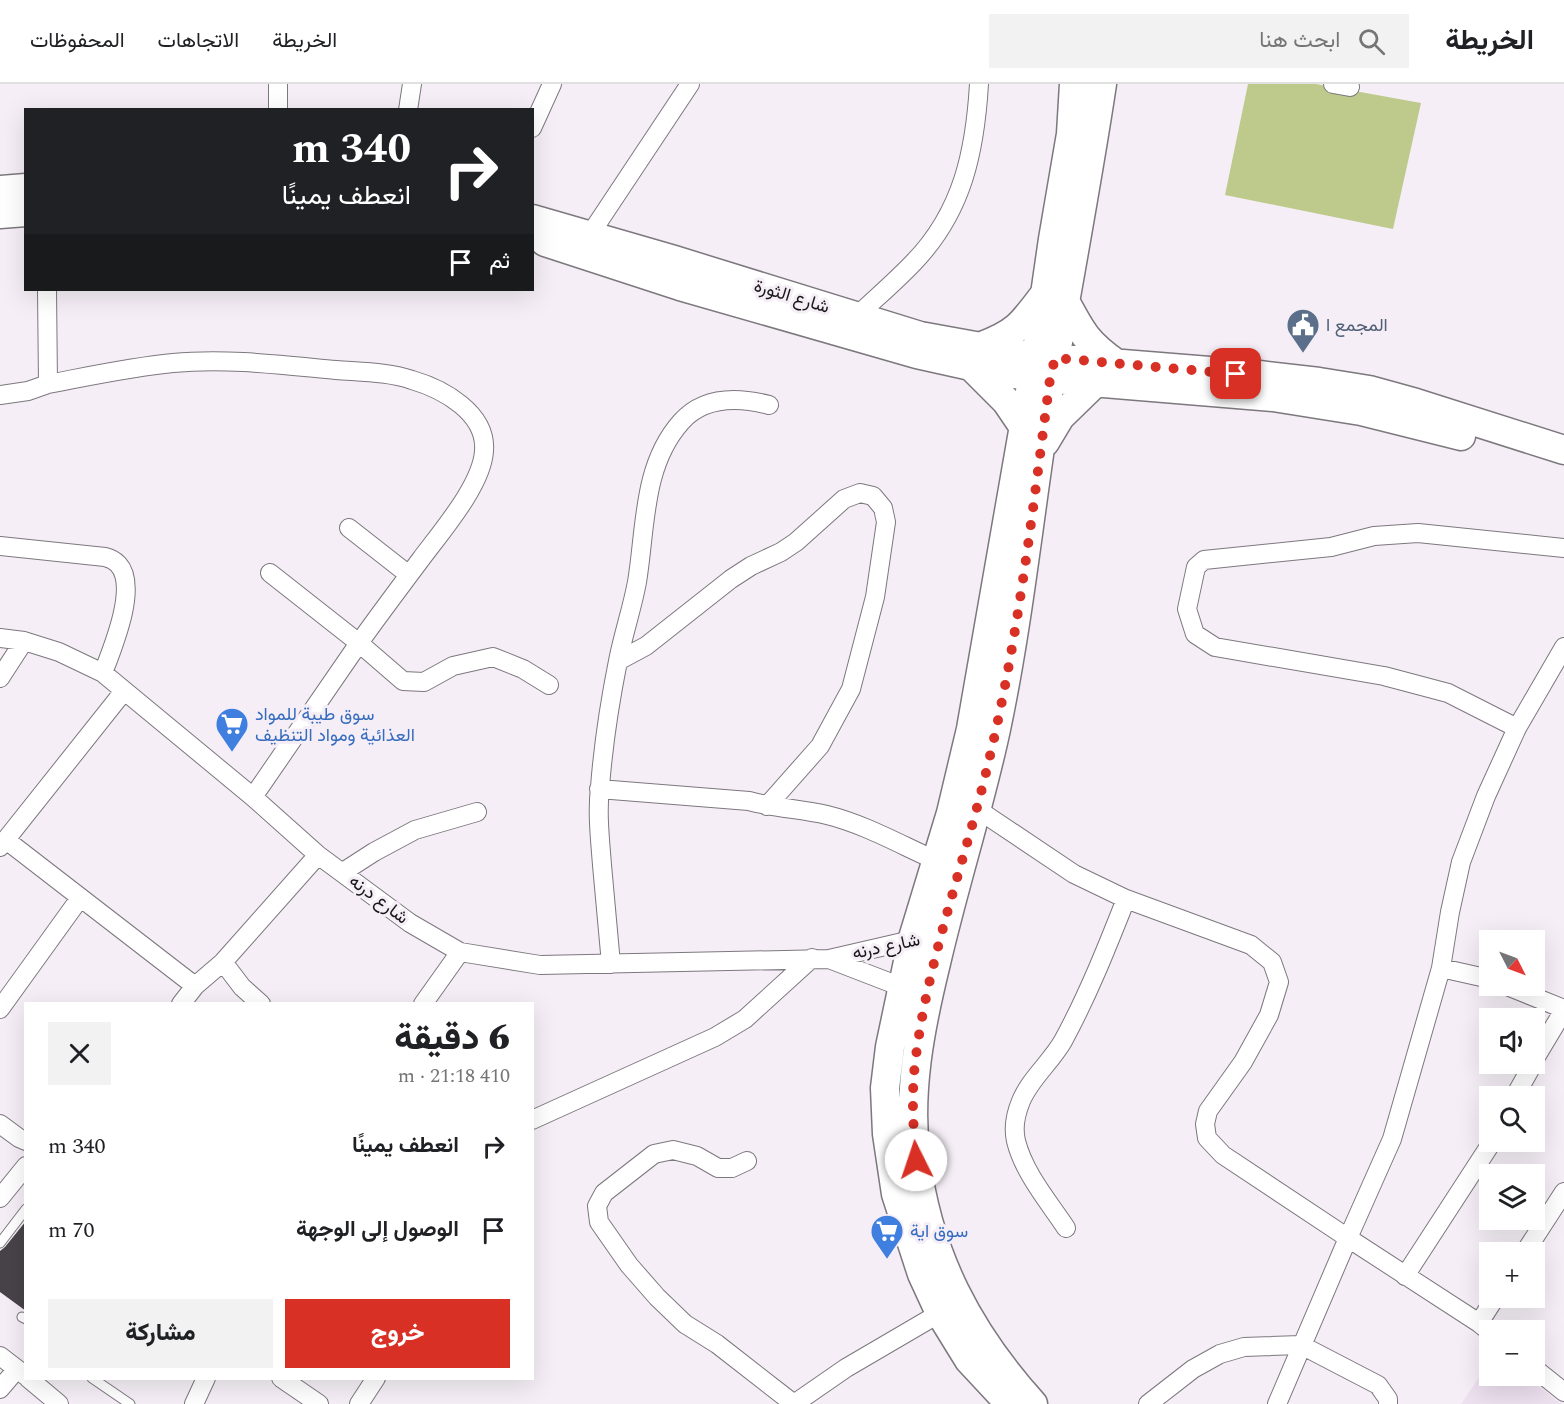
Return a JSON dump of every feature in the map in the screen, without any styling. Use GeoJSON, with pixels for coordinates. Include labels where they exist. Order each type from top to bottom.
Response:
{"type":"FeatureCollection","features":[{"type":"Feature","properties":{"kind":"main road"},"geometry":{"type":"LineString","coordinates":[[1074,84],[1055,297],[1095,349],[1117,364]]}},
{"type":"Feature","properties":{"kind":"main road"},"geometry":{"type":"LineString","coordinates":[[1010,1404],[969,1360],[940,1313],[922,1274],[896,1194],[887,1134],[885,1088],[890,1047],[942,936],[977,809],[1003,693],[1041,449],[1043,368],[1055,297],[1102,84]]}},
{"type":"Feature","properties":{"kind":"main road"},"geometry":{"type":"LineString","coordinates":[[0,190],[24,188]]}},
{"type":"Feature","properties":{"kind":"main road"},"geometry":{"type":"LineString","coordinates":[[0,214],[24,212]]}},
{"type":"Feature","properties":{"kind":"main road","name":"شارع الثورة"},"geometry":{"type":"LineString","coordinates":[[534,220],[680,286],[917,354],[976,356],[1043,368]]}},
{"type":"Feature","properties":{"kind":"main road","name":"شارع الثورة"},"geometry":{"type":"LineString","coordinates":[[534,238],[585,243],[857,316],[976,356]]}},
{"type":"Feature","properties":{"kind":"main road"},"geometry":{"type":"LineString","coordinates":[[1023,426],[976,356],[1005,338],[1055,297]]}},
{"type":"Feature","properties":{"kind":"main road"},"geometry":{"type":"LineString","coordinates":[[1043,368],[1117,364],[1319,381],[1453,434],[1564,467]]}},
{"type":"Feature","properties":{"kind":"main road"},"geometry":{"type":"LineString","coordinates":[[1043,368],[1096,382],[1273,397],[1416,403],[1564,450]]}},
{"type":"Feature","properties":{"kind":"main road"},"geometry":{"type":"LineString","coordinates":[[1033,1404],[986,1347],[962,1309],[940,1258],[925,1207],[916,1160],[912,1106],[916,1057],[913,938],[951,813],[970,729],[1023,426],[1043,368]]}},
{"type":"Feature","properties":{"kind":"main road"},"geometry":{"type":"LineString","coordinates":[[1041,449],[1060,417],[1096,382]]}},
{"type":"Feature","properties":{"kind":"street"},"geometry":{"type":"LineString","coordinates":[[278,84],[278,108]]}},
{"type":"Feature","properties":{"kind":"street"},"geometry":{"type":"LineString","coordinates":[[408,108],[412,84]]}},
{"type":"Feature","properties":{"kind":"street"},"geometry":{"type":"LineString","coordinates":[[534,124],[552,84]]}},
{"type":"Feature","properties":{"kind":"street"},"geometry":{"type":"LineString","coordinates":[[585,243],[690,84]]}},
{"type":"Feature","properties":{"kind":"street"},"geometry":{"type":"LineString","coordinates":[[857,316],[916,260],[939,231],[953,208],[964,179],[975,134],[980,84]]}},
{"type":"Feature","properties":{"kind":"street"},"geometry":{"type":"LineString","coordinates":[[46,291],[48,384]]}},
{"type":"Feature","properties":{"kind":"street"},"geometry":{"type":"LineString","coordinates":[[0,395],[118,371],[174,363],[240,362],[369,373],[410,379],[437,389],[471,414],[482,430],[485,450],[478,475],[458,508],[359,643],[253,797]]}},
{"type":"Feature","properties":{"kind":"street"},"geometry":{"type":"LineString","coordinates":[[610,964],[600,834],[600,789],[618,662],[637,582],[652,480],[666,440],[696,409],[728,399],[769,405]]}},
{"type":"Feature","properties":{"kind":"street"},"geometry":{"type":"LineString","coordinates":[[618,662],[646,646],[730,579],[796,542],[844,499],[860,493],[873,496],[883,508],[886,522],[875,597],[851,689],[820,746],[767,806]]}},
{"type":"Feature","properties":{"kind":"street"},"geometry":{"type":"LineString","coordinates":[[349,528],[409,575]]}},
{"type":"Feature","properties":{"kind":"street"},"geometry":{"type":"LineString","coordinates":[[1517,728],[1479,707],[1438,690],[1384,676],[1215,647],[1195,634],[1187,609],[1196,567],[1204,561],[1331,547],[1374,536],[1418,533],[1564,548]]}},
{"type":"Feature","properties":{"kind":"street"},"geometry":{"type":"LineString","coordinates":[[0,546],[105,556],[118,564],[125,577],[125,601],[120,628],[103,673]]}},
{"type":"Feature","properties":{"kind":"street"},"geometry":{"type":"LineString","coordinates":[[270,573],[404,681],[424,682],[453,666],[493,657],[523,669],[549,685]]}},
{"type":"Feature","properties":{"kind":"street","name":"شارع درنه"},"geometry":{"type":"LineString","coordinates":[[0,638],[24,640],[59,652],[103,673],[253,797],[318,855],[410,923],[460,952],[540,965],[821,958],[913,938],[942,936]]}},
{"type":"Feature","properties":{"kind":"street"},"geometry":{"type":"LineString","coordinates":[[0,678],[24,640]]}},
{"type":"Feature","properties":{"kind":"street"},"geometry":{"type":"LineString","coordinates":[[1277,1404],[1392,1139],[1441,968],[1461,862],[1486,796],[1517,728],[1564,647]]}},
{"type":"Feature","properties":{"kind":"street"},"geometry":{"type":"LineString","coordinates":[[124,691],[3,844],[80,898],[195,987]]}},
{"type":"Feature","properties":{"kind":"street"},"geometry":{"type":"LineString","coordinates":[[600,789],[748,801],[828,816],[887,838],[935,860]]}},
{"type":"Feature","properties":{"kind":"street"},"geometry":{"type":"LineString","coordinates":[[977,809],[1074,874],[1126,898],[1251,945],[1272,962],[1279,982],[1269,1015],[1243,1062],[1208,1111],[1205,1124],[1207,1138],[1223,1155],[1479,1324]]}},
{"type":"Feature","properties":{"kind":"street"},"geometry":{"type":"LineString","coordinates":[[343,872],[374,852],[416,830],[477,812]]}},
{"type":"Feature","properties":{"kind":"street"},"geometry":{"type":"LineString","coordinates":[[183,1002],[195,987],[223,962],[318,855]]}},
{"type":"Feature","properties":{"kind":"street"},"geometry":{"type":"LineString","coordinates":[[0,1009],[80,898]]}},
{"type":"Feature","properties":{"kind":"street"},"geometry":{"type":"LineString","coordinates":[[1066,1228],[1028,1171],[1016,1140],[1015,1118],[1022,1099],[1061,1044],[1105,953],[1126,898]]}},
{"type":"Feature","properties":{"kind":"street"},"geometry":{"type":"LineString","coordinates":[[424,1002],[460,952]]}},
{"type":"Feature","properties":{"kind":"street"},"geometry":{"type":"LineString","coordinates":[[534,1119],[715,1037],[746,1019],[821,958]]}},
{"type":"Feature","properties":{"kind":"street","name":"شارع درنه"},"geometry":{"type":"LineString","coordinates":[[821,958],[915,992]]}},
{"type":"Feature","properties":{"kind":"street"},"geometry":{"type":"LineString","coordinates":[[223,962],[242,987],[259,1002]]}},
{"type":"Feature","properties":{"kind":"street"},"geometry":{"type":"LineString","coordinates":[[1441,968],[1479,977]]}},
{"type":"Feature","properties":{"kind":"street"},"geometry":{"type":"LineString","coordinates":[[1532,996],[1564,1009],[1545,1043]]}},
{"type":"Feature","properties":{"kind":"street"},"geometry":{"type":"LineString","coordinates":[[0,1124],[24,1140]]}},
{"type":"Feature","properties":{"kind":"street"},"geometry":{"type":"LineString","coordinates":[[747,1161],[732,1168],[718,1168],[697,1156],[673,1150],[654,1154],[604,1193],[597,1206],[599,1222],[629,1265],[685,1324],[717,1344],[794,1404],[846,1368],[940,1313]]}},
{"type":"Feature","properties":{"kind":"street"},"geometry":{"type":"LineString","coordinates":[[1405,1276],[1486,1152]]}},
{"type":"Feature","properties":{"kind":"street"},"geometry":{"type":"LineString","coordinates":[[0,1198],[24,1168]]}},
{"type":"Feature","properties":{"kind":"street"},"geometry":{"type":"LineString","coordinates":[[1532,1242],[1564,1192]]}},
{"type":"Feature","properties":{"kind":"street"},"geometry":{"type":"LineString","coordinates":[[1148,1404],[1193,1369],[1220,1354],[1244,1347],[1301,1345],[1378,1385],[1388,1399],[1388,1404]]}},
{"type":"Feature","properties":{"kind":"street"},"geometry":{"type":"LineString","coordinates":[[0,1356],[24,1375],[0,1389]]}},
{"type":"Feature","properties":{"kind":"street"},"geometry":{"type":"LineString","coordinates":[[1545,1377],[1564,1392]]}},
{"type":"Feature","properties":{"kind":"street"},"geometry":{"type":"LineString","coordinates":[[30,1380],[59,1404]]}},
{"type":"Feature","properties":{"kind":"street"},"geometry":{"type":"LineString","coordinates":[[194,1404],[205,1380]]}},
{"type":"Feature","properties":{"kind":"street"},"geometry":{"type":"LineString","coordinates":[[284,1380],[319,1404]]}},
{"type":"Feature","properties":{"kind":"street"},"geometry":{"type":"LineString","coordinates":[[359,1404],[375,1380]]}},
{"type":"Feature","properties":{"kind":"lane"},"geometry":{"type":"LineString","coordinates":[[0,1243],[24,1212]]}},
{"type":"Feature","properties":{"kind":"lane"},"geometry":{"type":"LineString","coordinates":[[95,1380],[130,1404]]}},
{"type":"Feature","properties":{"kind":"lane"},"geometry":{"type":"LineString","coordinates":[[104,1387],[109,1380]]}},
{"type":"Feature","properties":{"kind":"shaded area"},"geometry":{"type":"Polygon","coordinates":[[[1479,1378],[1479,1386],[1538,1386],[1561,1404],[1461,1404],[1479,1378]]]}},
{"type":"Feature","properties":{"kind":"green space"},"geometry":{"type":"Polygon","coordinates":[[[1248,84],[1316,84],[1421,103],[1393,229],[1225,195],[1248,84]]]}},
{"type":"Feature","properties":{"kind":"building"},"geometry":{"type":"Polygon","coordinates":[[[24,1223],[24,1310],[0,1292],[0,1251],[24,1223]]]}},
{"type":"Feature","properties":{"kind":"place","name":"المجمع ا"},"geometry":{"type":"Point","coordinates":[1303,354]}},
{"type":"Feature","properties":{"kind":"place","name":"سوق طيبة للمواد العذائية ومواد التنظيف"},"geometry":{"type":"Point","coordinates":[232,753]}},
{"type":"Feature","properties":{"kind":"place","name":"سوق اية"},"geometry":{"type":"Point","coordinates":[887,1260]}},
{"type":"Feature","properties":{"kind":"route"},"geometry":{"type":"LineString","coordinates":[[916,1160],[912,1106],[916,1057],[924,1011],[942,936],[990,759],[1021,586],[1050,379],[1055,358],[1236,374]]}}]}
